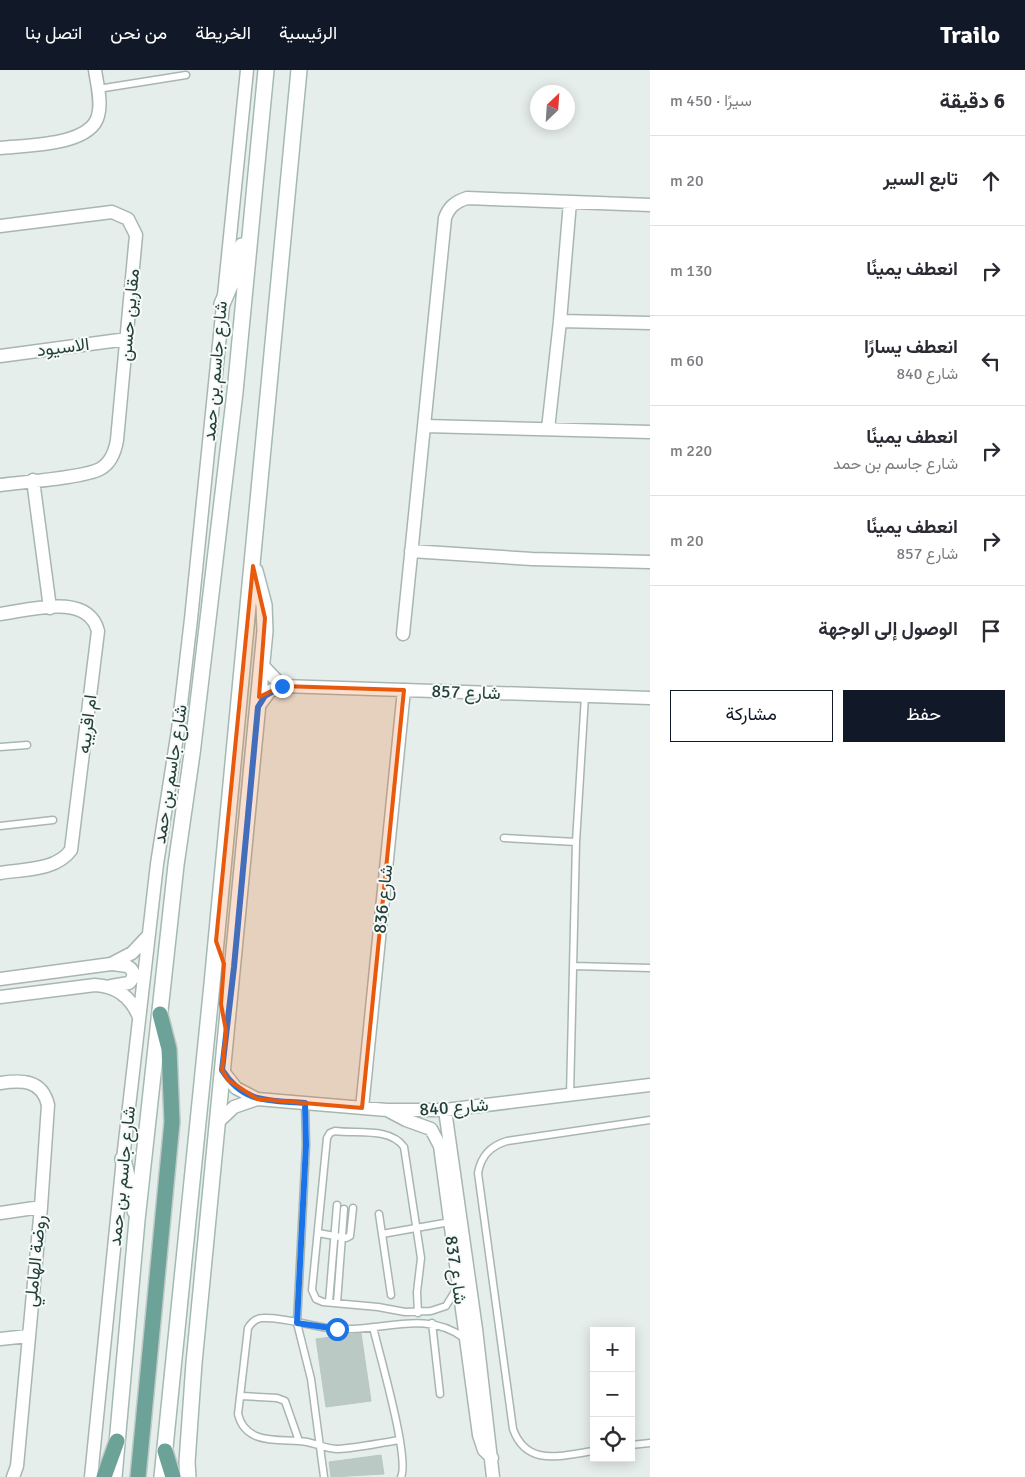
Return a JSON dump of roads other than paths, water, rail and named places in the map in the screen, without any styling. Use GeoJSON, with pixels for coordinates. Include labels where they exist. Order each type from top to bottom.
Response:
{"type":"FeatureCollection","features":[{"type":"Feature","properties":{"kind":"main road","name":"شارع جاسم بن حمد"},"geometry":{"type":"LineString","coordinates":[[114,1477],[137,1220],[230,431],[266,70]]}},
{"type":"Feature","properties":{"kind":"main road"},"geometry":{"type":"LineString","coordinates":[[162,1477],[253,566],[300,70]]}},
{"type":"Feature","properties":{"kind":"main road"},"geometry":{"type":"LineString","coordinates":[[222,304],[235,274],[253,206]]}},
{"type":"Feature","properties":{"kind":"main road"},"geometry":{"type":"LineString","coordinates":[[188,1477],[187,1462],[194,1363],[265,631],[264,605],[253,566]]}},
{"type":"Feature","properties":{"kind":"main road"},"geometry":{"type":"LineString","coordinates":[[216,941],[224,964],[221,1004],[226,1031]]}},
{"type":"Feature","properties":{"kind":"main road"},"geometry":{"type":"LineString","coordinates":[[138,1477],[172,1122],[169,1049],[160,1014]]}},
{"type":"Feature","properties":{"kind":"main road"},"geometry":{"type":"LineString","coordinates":[[123,1159],[137,1220]]}},
{"type":"Feature","properties":{"kind":"main road"},"geometry":{"type":"LineString","coordinates":[[190,1198],[213,1164]]}},
{"type":"Feature","properties":{"kind":"main road"},"geometry":{"type":"LineString","coordinates":[[104,1477],[117,1441]]}},
{"type":"Feature","properties":{"kind":"main road"},"geometry":{"type":"LineString","coordinates":[[164,1452],[173,1477]]}},
{"type":"Feature","properties":{"kind":"street"},"geometry":{"type":"LineString","coordinates":[[0,148],[82,136],[89,131],[98,117],[98,89],[95,70]]}},
{"type":"Feature","properties":{"kind":"street","name":"شارع جاسم بن حمد"},"geometry":{"type":"LineString","coordinates":[[91,1477],[148,936],[191,619],[247,70]]}},
{"type":"Feature","properties":{"kind":"street"},"geometry":{"type":"LineString","coordinates":[[403,634],[445,218],[448,211],[459,201],[467,198],[650,205]]}},
{"type":"Feature","properties":{"kind":"street"},"geometry":{"type":"LineString","coordinates":[[548,429],[560,321],[570,202]]}},
{"type":"Feature","properties":{"kind":"street","name":"مقارين حسن"},"geometry":{"type":"LineString","coordinates":[[0,226],[112,212],[128,219],[136,235],[118,440],[113,456],[108,463],[93,472],[0,485]]}},
{"type":"Feature","properties":{"kind":"street"},"geometry":{"type":"LineString","coordinates":[[560,321],[650,324]]}},
{"type":"Feature","properties":{"kind":"street","name":"الاسيود"},"geometry":{"type":"LineString","coordinates":[[0,356],[127,339]]}},
{"type":"Feature","properties":{"kind":"street"},"geometry":{"type":"LineString","coordinates":[[425,426],[650,432]]}},
{"type":"Feature","properties":{"kind":"street"},"geometry":{"type":"LineString","coordinates":[[33,480],[50,608]]}},
{"type":"Feature","properties":{"kind":"street"},"geometry":{"type":"LineString","coordinates":[[411,551],[532,559],[650,562]]}},
{"type":"Feature","properties":{"kind":"street","name":"ام اقريبه"},"geometry":{"type":"LineString","coordinates":[[0,614],[50,608],[78,607],[85,611],[96,623],[98,632],[73,842],[66,856],[60,862],[0,873]]}},
{"type":"Feature","properties":{"kind":"street"},"geometry":{"type":"LineString","coordinates":[[258,707],[265,696],[282,686],[262,665]]}},
{"type":"Feature","properties":{"kind":"street","name":"شارع 857"},"geometry":{"type":"LineString","coordinates":[[282,686],[650,698]]}},
{"type":"Feature","properties":{"kind":"street","name":"شارع 836"},"geometry":{"type":"LineString","coordinates":[[362,1108],[404,690]]}},
{"type":"Feature","properties":{"kind":"street"},"geometry":{"type":"LineString","coordinates":[[111,964],[132,953],[148,936]]}},
{"type":"Feature","properties":{"kind":"street"},"geometry":{"type":"LineString","coordinates":[[0,997],[95,985],[111,986],[129,983],[134,976],[128,966],[111,964],[3,975]]}},
{"type":"Feature","properties":{"kind":"street"},"geometry":{"type":"LineString","coordinates":[[111,986],[131,1001],[139,1017]]}},
{"type":"Feature","properties":{"kind":"street","name":"شارع 840"},"geometry":{"type":"LineString","coordinates":[[222,1070],[236,1088],[257,1099],[387,1110],[445,1110],[648,1087]]}},
{"type":"Feature","properties":{"kind":"street","name":"روضة الهاملي"},"geometry":{"type":"LineString","coordinates":[[0,1083],[31,1082],[37,1086],[46,1098],[41,1207],[16,1466],[13,1477]]}},
{"type":"Feature","properties":{"kind":"street","name":"شارع 840"},"geometry":{"type":"LineString","coordinates":[[217,1123],[234,1107],[257,1099]]}},
{"type":"Feature","properties":{"kind":"street","name":"شارع 837"},"geometry":{"type":"LineString","coordinates":[[387,1110],[406,1120],[427,1126],[437,1137],[480,1440],[492,1458]]}},
{"type":"Feature","properties":{"kind":"street","name":"شارع 837"},"geometry":{"type":"LineString","coordinates":[[445,1110],[476,1329],[493,1477]]}},
{"type":"Feature","properties":{"kind":"street"},"geometry":{"type":"LineString","coordinates":[[0,1213],[41,1207]]}},
{"type":"Feature","properties":{"kind":"street"},"geometry":{"type":"LineString","coordinates":[[0,1339],[28,1336]]}},
{"type":"Feature","properties":{"kind":"lane"},"geometry":{"type":"LineString","coordinates":[[98,89],[186,75]]}},
{"type":"Feature","properties":{"kind":"lane"},"geometry":{"type":"LineString","coordinates":[[570,1096],[576,842],[585,696]]}},
{"type":"Feature","properties":{"kind":"lane"},"geometry":{"type":"LineString","coordinates":[[0,747],[27,745]]}},
{"type":"Feature","properties":{"kind":"lane"},"geometry":{"type":"LineString","coordinates":[[0,826],[53,820]]}},
{"type":"Feature","properties":{"kind":"lane"},"geometry":{"type":"LineString","coordinates":[[504,838],[576,842]]}},
{"type":"Feature","properties":{"kind":"lane"},"geometry":{"type":"LineString","coordinates":[[573,966],[650,968]]}},
{"type":"Feature","properties":{"kind":"lane"},"geometry":{"type":"LineString","coordinates":[[305,1103],[306,1145],[297,1323],[311,1379],[322,1446],[324,1477]]}},
{"type":"Feature","properties":{"kind":"lane"},"geometry":{"type":"LineString","coordinates":[[590,1452],[540,1456],[526,1449],[516,1436],[511,1419],[478,1173],[487,1152],[507,1141],[650,1120]]}},
{"type":"Feature","properties":{"kind":"lane"},"geometry":{"type":"LineString","coordinates":[[418,1313],[417,1292],[421,1258],[408,1157],[401,1142],[388,1134],[335,1131],[330,1133],[326,1138],[312,1293],[319,1301],[418,1313],[437,1310],[446,1306],[458,1286]]}},
{"type":"Feature","properties":{"kind":"lane"},"geometry":{"type":"LineString","coordinates":[[329,1302],[337,1206]]}},
{"type":"Feature","properties":{"kind":"lane"},"geometry":{"type":"LineString","coordinates":[[318,1233],[348,1238],[352,1234],[353,1208]]}},
{"type":"Feature","properties":{"kind":"lane"},"geometry":{"type":"LineString","coordinates":[[337,1303],[344,1209]]}},
{"type":"Feature","properties":{"kind":"lane"},"geometry":{"type":"LineString","coordinates":[[380,1214],[391,1295]]}},
{"type":"Feature","properties":{"kind":"lane"},"geometry":{"type":"LineString","coordinates":[[382,1234],[450,1222]]}},
{"type":"Feature","properties":{"kind":"lane"},"geometry":{"type":"LineString","coordinates":[[400,1440],[339,1449],[299,1441],[263,1439],[250,1433],[240,1421],[238,1414],[246,1334],[251,1323],[263,1318],[337,1329],[401,1323],[432,1323],[455,1331],[465,1338]]}},
{"type":"Feature","properties":{"kind":"lane"},"geometry":{"type":"LineString","coordinates":[[432,1323],[440,1394]]}},
{"type":"Feature","properties":{"kind":"lane"},"geometry":{"type":"LineString","coordinates":[[373,1327],[400,1440],[404,1468],[401,1477]]}},
{"type":"Feature","properties":{"kind":"lane"},"geometry":{"type":"LineString","coordinates":[[241,1396],[278,1398],[285,1401],[299,1441]]}},
{"type":"Feature","properties":{"kind":"lane"},"geometry":{"type":"LineString","coordinates":[[635,1445],[650,1443]]}}]}
